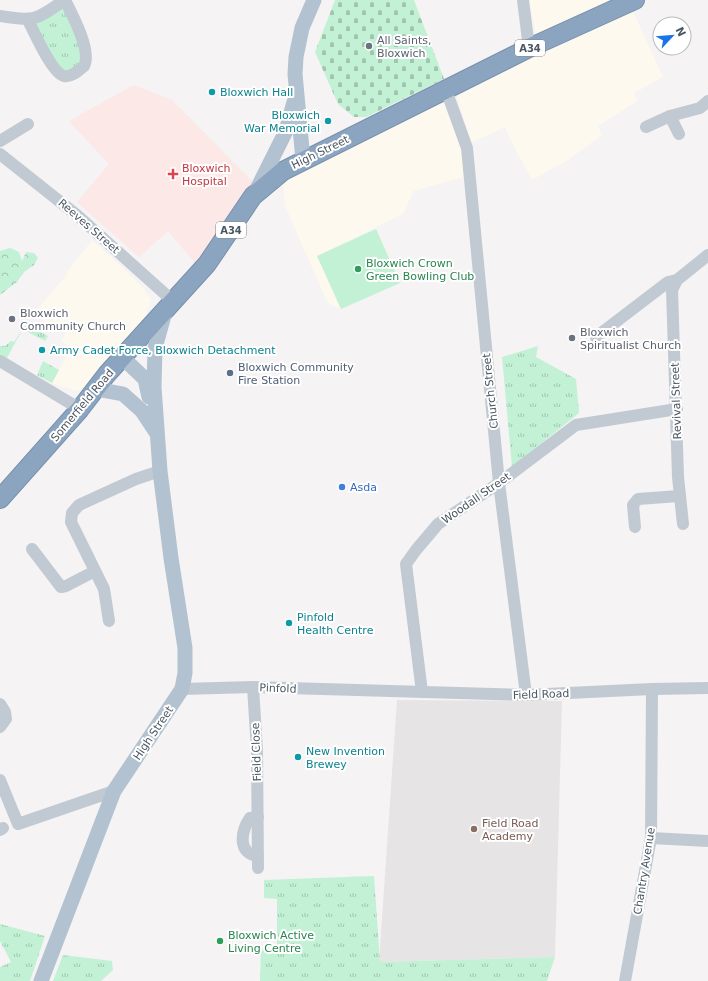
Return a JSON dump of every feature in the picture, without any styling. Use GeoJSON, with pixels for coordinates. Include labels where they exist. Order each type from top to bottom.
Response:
{"type":"FeatureCollection","features":[{"type":"Feature","properties":{"kind":"highway","name":"High Street"},"geometry":{"type":"LineString","coordinates":[[170,307],[207,264],[253,196],[283,171],[529,48],[635,0]]}},
{"type":"Feature","properties":{"kind":"highway","name":"Somerfield Road"},"geometry":{"type":"LineString","coordinates":[[0,499],[123,358],[170,307]]}},
{"type":"Feature","properties":{"kind":"main road"},"geometry":{"type":"LineString","coordinates":[[303,160],[296,96],[296,57],[302,28],[314,0]]}},
{"type":"Feature","properties":{"kind":"main road"},"geometry":{"type":"LineString","coordinates":[[253,196],[286,131],[296,96]]}},
{"type":"Feature","properties":{"kind":"main road","name":"High Street"},"geometry":{"type":"LineString","coordinates":[[41,981],[114,791],[182,689],[185,673],[185,648],[171,558],[160,471],[154,387],[155,348],[170,307]]}},
{"type":"Feature","properties":{"kind":"main road","name":"High Street"},"geometry":{"type":"LineString","coordinates":[[123,358],[145,379],[157,433]]}},
{"type":"Feature","properties":{"kind":"main road","name":"High Street"},"geometry":{"type":"LineString","coordinates":[[96,389],[123,394],[142,411],[157,433]]}},
{"type":"Feature","properties":{"kind":"street"},"geometry":{"type":"LineString","coordinates":[[523,0],[529,48]]}},
{"type":"Feature","properties":{"kind":"street"},"geometry":{"type":"LineString","coordinates":[[0,16],[28,20],[39,17],[63,1],[66,2],[76,22],[87,56],[84,66],[73,74],[63,76],[54,68],[28,20]]}},
{"type":"Feature","properties":{"kind":"street","name":"Church Street"},"geometry":{"type":"LineString","coordinates":[[446,90],[467,148],[499,483],[526,696]]}},
{"type":"Feature","properties":{"kind":"street"},"geometry":{"type":"LineString","coordinates":[[646,128],[670,116],[700,108],[708,101]]}},
{"type":"Feature","properties":{"kind":"street"},"geometry":{"type":"LineString","coordinates":[[670,116],[679,134]]}},
{"type":"Feature","properties":{"kind":"street"},"geometry":{"type":"LineString","coordinates":[[0,141],[28,124]]}},
{"type":"Feature","properties":{"kind":"street","name":"Reeves Street"},"geometry":{"type":"LineString","coordinates":[[0,154],[78,216],[170,307]]}},
{"type":"Feature","properties":{"kind":"street"},"geometry":{"type":"LineString","coordinates":[[596,336],[668,282],[677,280],[708,255]]}},
{"type":"Feature","properties":{"kind":"street","name":"Revival Street"},"geometry":{"type":"LineString","coordinates":[[677,280],[672,290],[672,300],[679,496],[683,524]]}},
{"type":"Feature","properties":{"kind":"street"},"geometry":{"type":"LineString","coordinates":[[0,361],[80,409]]}},
{"type":"Feature","properties":{"kind":"street","name":"Woodall Street"},"geometry":{"type":"LineString","coordinates":[[422,692],[406,564],[438,524],[499,483],[576,425],[584,422],[676,409]]}},
{"type":"Feature","properties":{"kind":"street"},"geometry":{"type":"LineString","coordinates":[[108,621],[106,596],[70,517],[74,509],[136,479],[160,471]]}},
{"type":"Feature","properties":{"kind":"street"},"geometry":{"type":"LineString","coordinates":[[635,527],[634,505],[638,499],[679,496]]}},
{"type":"Feature","properties":{"kind":"street"},"geometry":{"type":"LineString","coordinates":[[32,549],[61,587],[66,586],[95,571]]}},
{"type":"Feature","properties":{"kind":"street","name":"Pinfold"},"geometry":{"type":"LineString","coordinates":[[182,689],[253,687],[374,691]]}},
{"type":"Feature","properties":{"kind":"street","name":"Field Close"},"geometry":{"type":"LineString","coordinates":[[253,687],[258,817],[258,868]]}},
{"type":"Feature","properties":{"kind":"street","name":"Field Road"},"geometry":{"type":"LineString","coordinates":[[374,691],[526,696],[652,689],[708,688]]}},
{"type":"Feature","properties":{"kind":"street","name":"Chantry Avenue"},"geometry":{"type":"LineString","coordinates":[[625,981],[651,838],[652,689]]}},
{"type":"Feature","properties":{"kind":"street"},"geometry":{"type":"LineString","coordinates":[[0,704],[5,712],[6,718],[0,727]]}},
{"type":"Feature","properties":{"kind":"street"},"geometry":{"type":"LineString","coordinates":[[0,780],[18,824],[114,791]]}},
{"type":"Feature","properties":{"kind":"street"},"geometry":{"type":"LineString","coordinates":[[258,817],[250,818],[244,826],[241,838],[247,852],[258,856]]}},
{"type":"Feature","properties":{"kind":"street"},"geometry":{"type":"LineString","coordinates":[[651,838],[708,841]]}},
{"type":"Feature","properties":{"kind":"shaded area"},"geometry":{"type":"Polygon","coordinates":[[[529,0],[617,0],[536,37],[529,0]]]}},
{"type":"Feature","properties":{"kind":"shaded area"},"geometry":{"type":"Polygon","coordinates":[[[631,7],[652,53],[652,56],[653,56],[663,77],[634,93],[637,101],[598,126],[602,135],[568,160],[532,180],[505,127],[471,143],[457,96],[631,7]]]}},
{"type":"Feature","properties":{"kind":"shaded area","name":"Bloxwich Hospital"},"geometry":{"type":"Polygon","coordinates":[[[134,85],[172,100],[256,185],[196,264],[168,231],[139,257],[77,202],[109,164],[69,121],[134,85]]]}},
{"type":"Feature","properties":{"kind":"shaded area"},"geometry":{"type":"Polygon","coordinates":[[[445,102],[462,152],[464,177],[414,191],[403,214],[317,256],[341,309],[333,306],[327,302],[285,206],[283,184],[294,173],[344,147],[445,102]]]}},
{"type":"Feature","properties":{"kind":"shaded area"},"geometry":{"type":"Polygon","coordinates":[[[92,240],[126,270],[144,289],[151,300],[146,315],[83,390],[76,391],[52,383],[71,347],[63,342],[60,343],[66,333],[34,316],[35,312],[66,276],[67,272],[92,240]]]}},
{"type":"Feature","properties":{"kind":"shaded area","name":"Field Road Academy"},"geometry":{"type":"Polygon","coordinates":[[[397,700],[562,701],[555,957],[379,962],[397,700]]]}},
{"type":"Feature","properties":{"kind":"green space"},"geometry":{"type":"Polygon","coordinates":[[[335,0],[414,0],[444,79],[366,117],[354,117],[338,104],[315,52],[335,0]]]}},
{"type":"Feature","properties":{"kind":"green space"},"geometry":{"type":"Polygon","coordinates":[[[65,5],[84,62],[69,71],[62,72],[33,24],[65,5]]]}},
{"type":"Feature","properties":{"kind":"green space","name":"Bloxwich Crown Green Bowling Club"},"geometry":{"type":"Polygon","coordinates":[[[376,229],[400,283],[341,309],[317,256],[376,229]]]}},
{"type":"Feature","properties":{"kind":"green space"},"geometry":{"type":"Polygon","coordinates":[[[10,248],[19,252],[22,261],[26,252],[34,253],[38,258],[34,265],[24,272],[17,282],[0,295],[0,251],[10,248]]]}},
{"type":"Feature","properties":{"kind":"green space"},"geometry":{"type":"Polygon","coordinates":[[[26,324],[48,336],[45,341],[24,330],[26,324]]]}},
{"type":"Feature","properties":{"kind":"green space"},"geometry":{"type":"Polygon","coordinates":[[[22,330],[7,358],[0,355],[0,346],[5,346],[11,341],[14,342],[22,330]]]}},
{"type":"Feature","properties":{"kind":"green space"},"geometry":{"type":"Polygon","coordinates":[[[538,346],[536,357],[576,379],[579,413],[512,467],[502,357],[538,346]]]}},
{"type":"Feature","properties":{"kind":"green space"},"geometry":{"type":"Polygon","coordinates":[[[43,361],[59,370],[52,383],[37,375],[43,361]]]}},
{"type":"Feature","properties":{"kind":"green space"},"geometry":{"type":"Polygon","coordinates":[[[374,876],[380,962],[555,957],[547,981],[260,981],[261,950],[277,949],[277,899],[264,898],[264,880],[374,876]]]}},
{"type":"Feature","properties":{"kind":"green space"},"geometry":{"type":"Polygon","coordinates":[[[0,924],[45,936],[30,981],[0,981],[0,967],[11,962],[0,941],[0,924]]]}},
{"type":"Feature","properties":{"kind":"green space"},"geometry":{"type":"Polygon","coordinates":[[[63,955],[112,961],[113,970],[101,981],[53,981],[63,955]]]}},
{"type":"Feature","properties":{"kind":"place","name":"All Saints, Bloxwich"},"geometry":{"type":"Point","coordinates":[369,46]}},
{"type":"Feature","properties":{"kind":"place","name":"Bloxwich Hall"},"geometry":{"type":"Point","coordinates":[212,92]}},
{"type":"Feature","properties":{"kind":"place","name":"Bloxwich War Memorial"},"geometry":{"type":"Point","coordinates":[328,121]}},
{"type":"Feature","properties":{"kind":"place","name":"Bloxwich Hospital"},"geometry":{"type":"Point","coordinates":[173,174]}},
{"type":"Feature","properties":{"kind":"place","name":"Bloxwich Crown Green Bowling Club"},"geometry":{"type":"Point","coordinates":[358,269]}},
{"type":"Feature","properties":{"kind":"place","name":"Bloxwich Community Church"},"geometry":{"type":"Point","coordinates":[12,319]}},
{"type":"Feature","properties":{"kind":"place","name":"Bloxwich Spiritualist Church"},"geometry":{"type":"Point","coordinates":[572,338]}},
{"type":"Feature","properties":{"kind":"place","name":"Army Cadet Force, Bloxwich Detachment"},"geometry":{"type":"Point","coordinates":[42,350]}},
{"type":"Feature","properties":{"kind":"place","name":"Bloxwich Community Fire Station"},"geometry":{"type":"Point","coordinates":[230,373]}},
{"type":"Feature","properties":{"kind":"place","name":"Asda"},"geometry":{"type":"Point","coordinates":[342,487]}},
{"type":"Feature","properties":{"kind":"place","name":"Pinfold Health Centre"},"geometry":{"type":"Point","coordinates":[289,623]}},
{"type":"Feature","properties":{"kind":"place","name":"New Invention Brewey"},"geometry":{"type":"Point","coordinates":[298,757]}},
{"type":"Feature","properties":{"kind":"place","name":"Field Road Academy"},"geometry":{"type":"Point","coordinates":[474,829]}},
{"type":"Feature","properties":{"kind":"place","name":"Bloxwich Active Living Centre"},"geometry":{"type":"Point","coordinates":[220,941]}}]}
